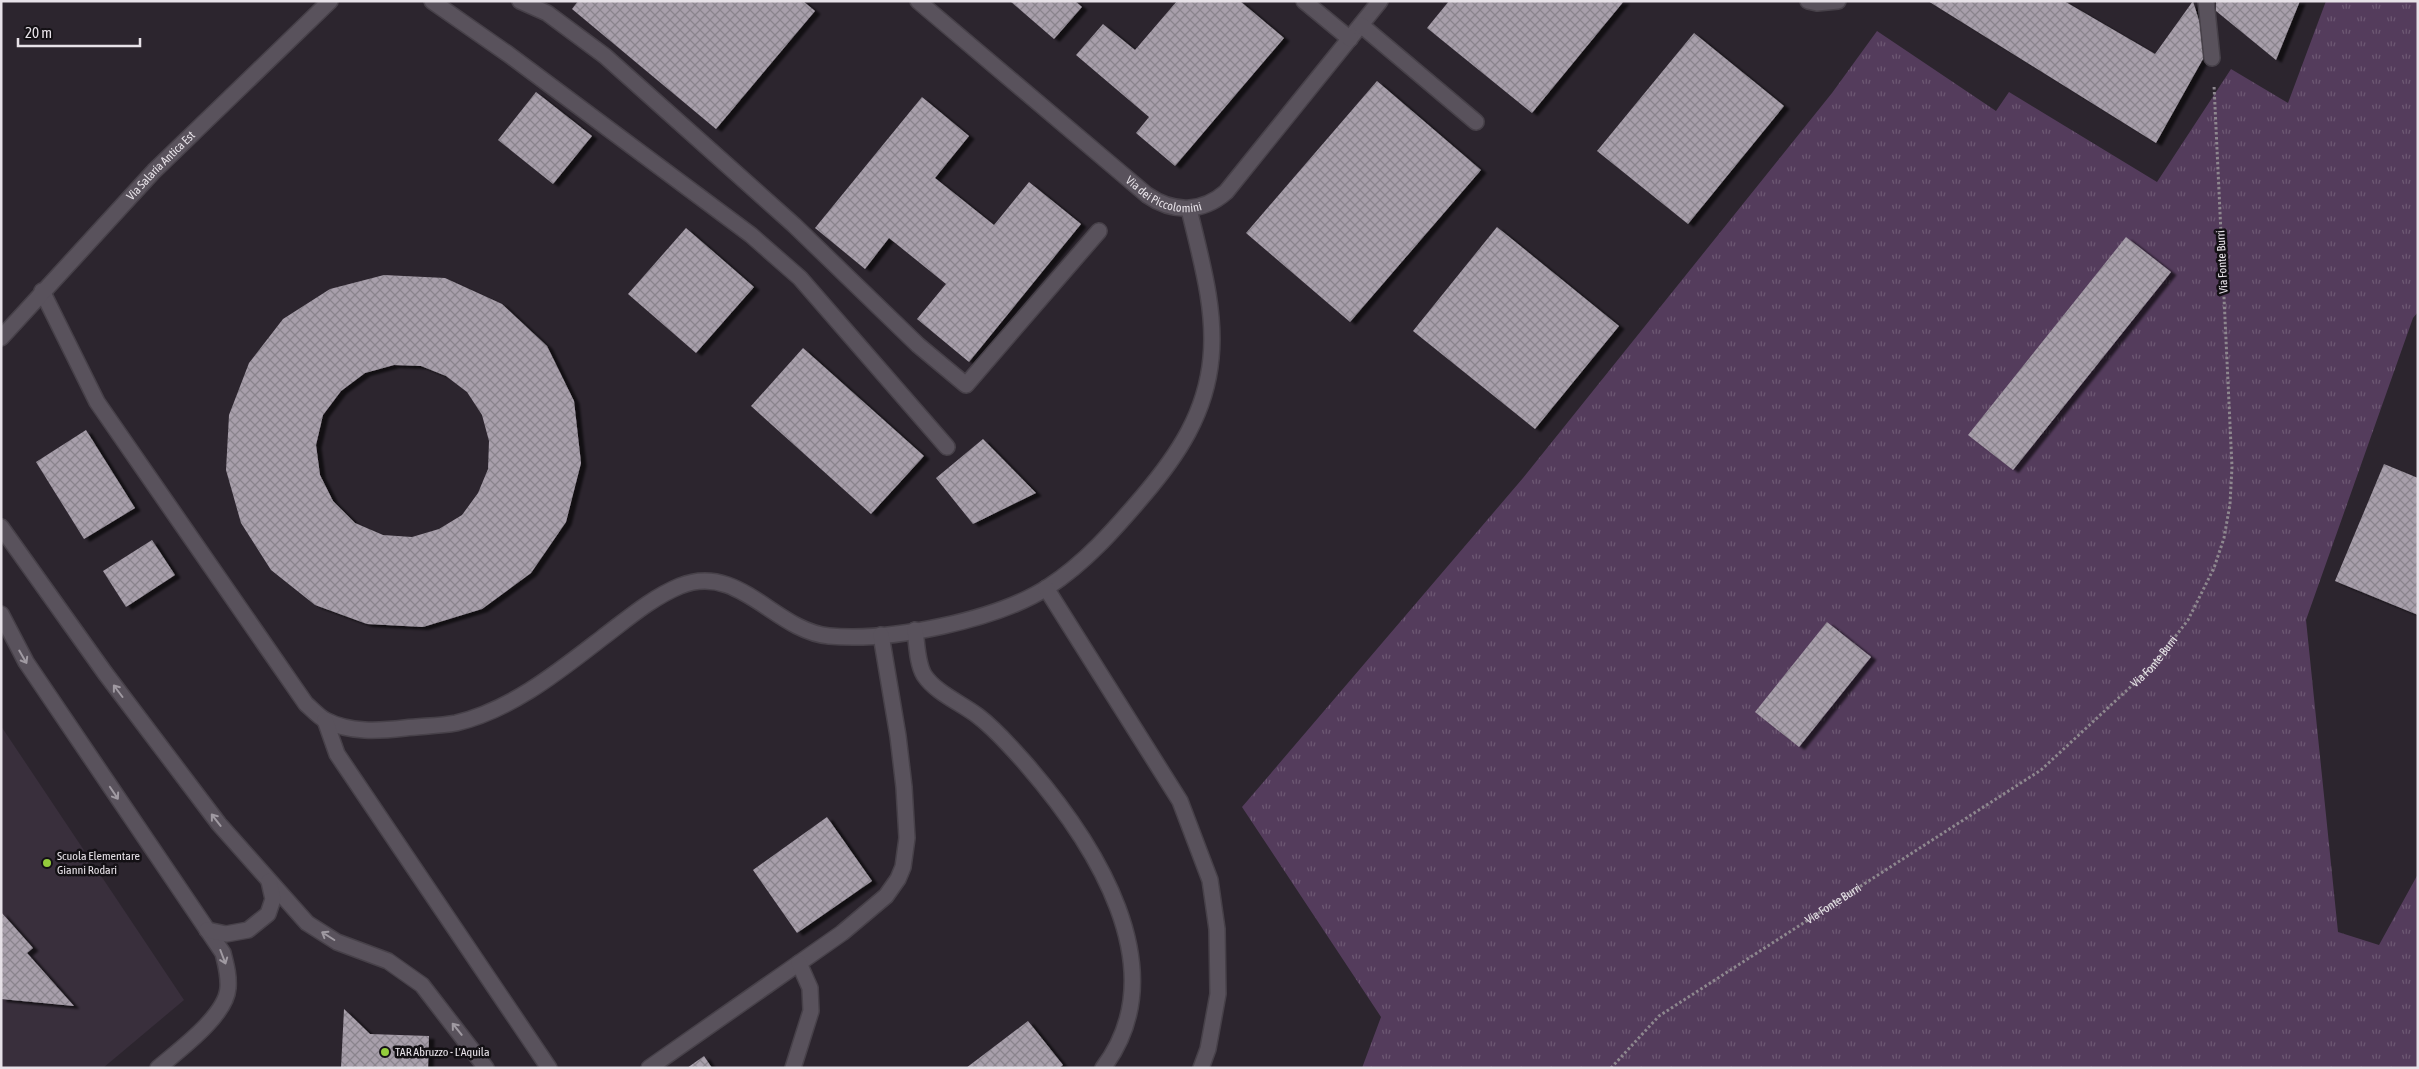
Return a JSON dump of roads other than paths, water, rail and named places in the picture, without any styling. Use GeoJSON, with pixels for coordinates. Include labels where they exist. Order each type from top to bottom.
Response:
{"type":"FeatureCollection","features":[{"type":"Feature","properties":{"kind":"street","name":"Via Salaria Antica Est"},"geometry":{"type":"LineString","coordinates":[[1,338],[42,291],[154,171],[316,7],[330,1]]}},
{"type":"Feature","properties":{"kind":"street"},"geometry":{"type":"LineString","coordinates":[[432,1],[508,54],[751,235],[800,278],[947,447]]}},
{"type":"Feature","properties":{"kind":"street"},"geometry":{"type":"LineString","coordinates":[[520,1],[547,13],[605,56],[794,225],[918,345],[966,385],[1099,230]]}},
{"type":"Feature","properties":{"kind":"street","name":"Via dei Piccolomini"},"geometry":{"type":"LineString","coordinates":[[918,1],[1148,195],[1166,206],[1189,209],[1209,204],[1226,192],[1380,1]]}},
{"type":"Feature","properties":{"kind":"street"},"geometry":{"type":"LineString","coordinates":[[1304,1],[1350,39]]}},
{"type":"Feature","properties":{"kind":"street"},"geometry":{"type":"LineString","coordinates":[[1808,1],[1817,3],[1838,1]]}},
{"type":"Feature","properties":{"kind":"street"},"geometry":{"type":"LineString","coordinates":[[2206,1],[2212,58]]}},
{"type":"Feature","properties":{"kind":"street"},"geometry":{"type":"LineString","coordinates":[[1361,25],[1476,122]]}},
{"type":"Feature","properties":{"kind":"street"},"geometry":{"type":"LineString","coordinates":[[42,291],[97,402],[306,704],[325,720],[355,730],[398,729],[456,723],[508,704],[559,671],[663,594],[684,585],[704,581],[725,583],[800,628],[826,636],[881,634],[915,630],[995,611],[1046,588],[1096,548],[1128,514],[1172,460],[1201,406],[1211,357],[1210,317],[1189,209]]}},
{"type":"Feature","properties":{"kind":"street"},"geometry":{"type":"LineString","coordinates":[[1,527],[105,673],[213,816],[269,880],[307,922],[337,942],[388,961],[422,985],[486,1068]]}},
{"type":"Feature","properties":{"kind":"street"},"geometry":{"type":"LineString","coordinates":[[1046,588],[1180,801],[1210,880],[1217,929],[1218,994],[1208,1050],[1202,1068]]}},
{"type":"Feature","properties":{"kind":"street"},"geometry":{"type":"LineString","coordinates":[[1,614],[26,662],[223,953],[228,972],[228,990],[214,1017],[158,1068]]}},
{"type":"Feature","properties":{"kind":"street"},"geometry":{"type":"LineString","coordinates":[[915,630],[918,656],[924,674],[934,686],[979,717],[1026,764],[1086,843],[1110,890],[1130,944],[1133,987],[1124,1030],[1103,1068]]}},
{"type":"Feature","properties":{"kind":"street"},"geometry":{"type":"LineString","coordinates":[[649,1068],[842,934],[886,896],[903,867],[907,838],[904,787],[898,736],[881,634]]}},
{"type":"Feature","properties":{"kind":"street"},"geometry":{"type":"LineString","coordinates":[[325,720],[336,754],[548,1068]]}},
{"type":"Feature","properties":{"kind":"street"},"geometry":{"type":"LineString","coordinates":[[208,930],[226,934],[248,930],[268,914],[273,899],[269,880]]}},
{"type":"Feature","properties":{"kind":"street"},"geometry":{"type":"LineString","coordinates":[[793,1068],[811,1011],[810,988],[799,964]]}},
{"type":"Feature","properties":{"kind":"place","name":"Scuola Elementare Gianni Rodari"},"geometry":{"type":"Point","coordinates":[47,863]}},
{"type":"Feature","properties":{"kind":"place","name":"TAR Abruzzo - L'Aquila"},"geometry":{"type":"Point","coordinates":[385,1052]}}]}
